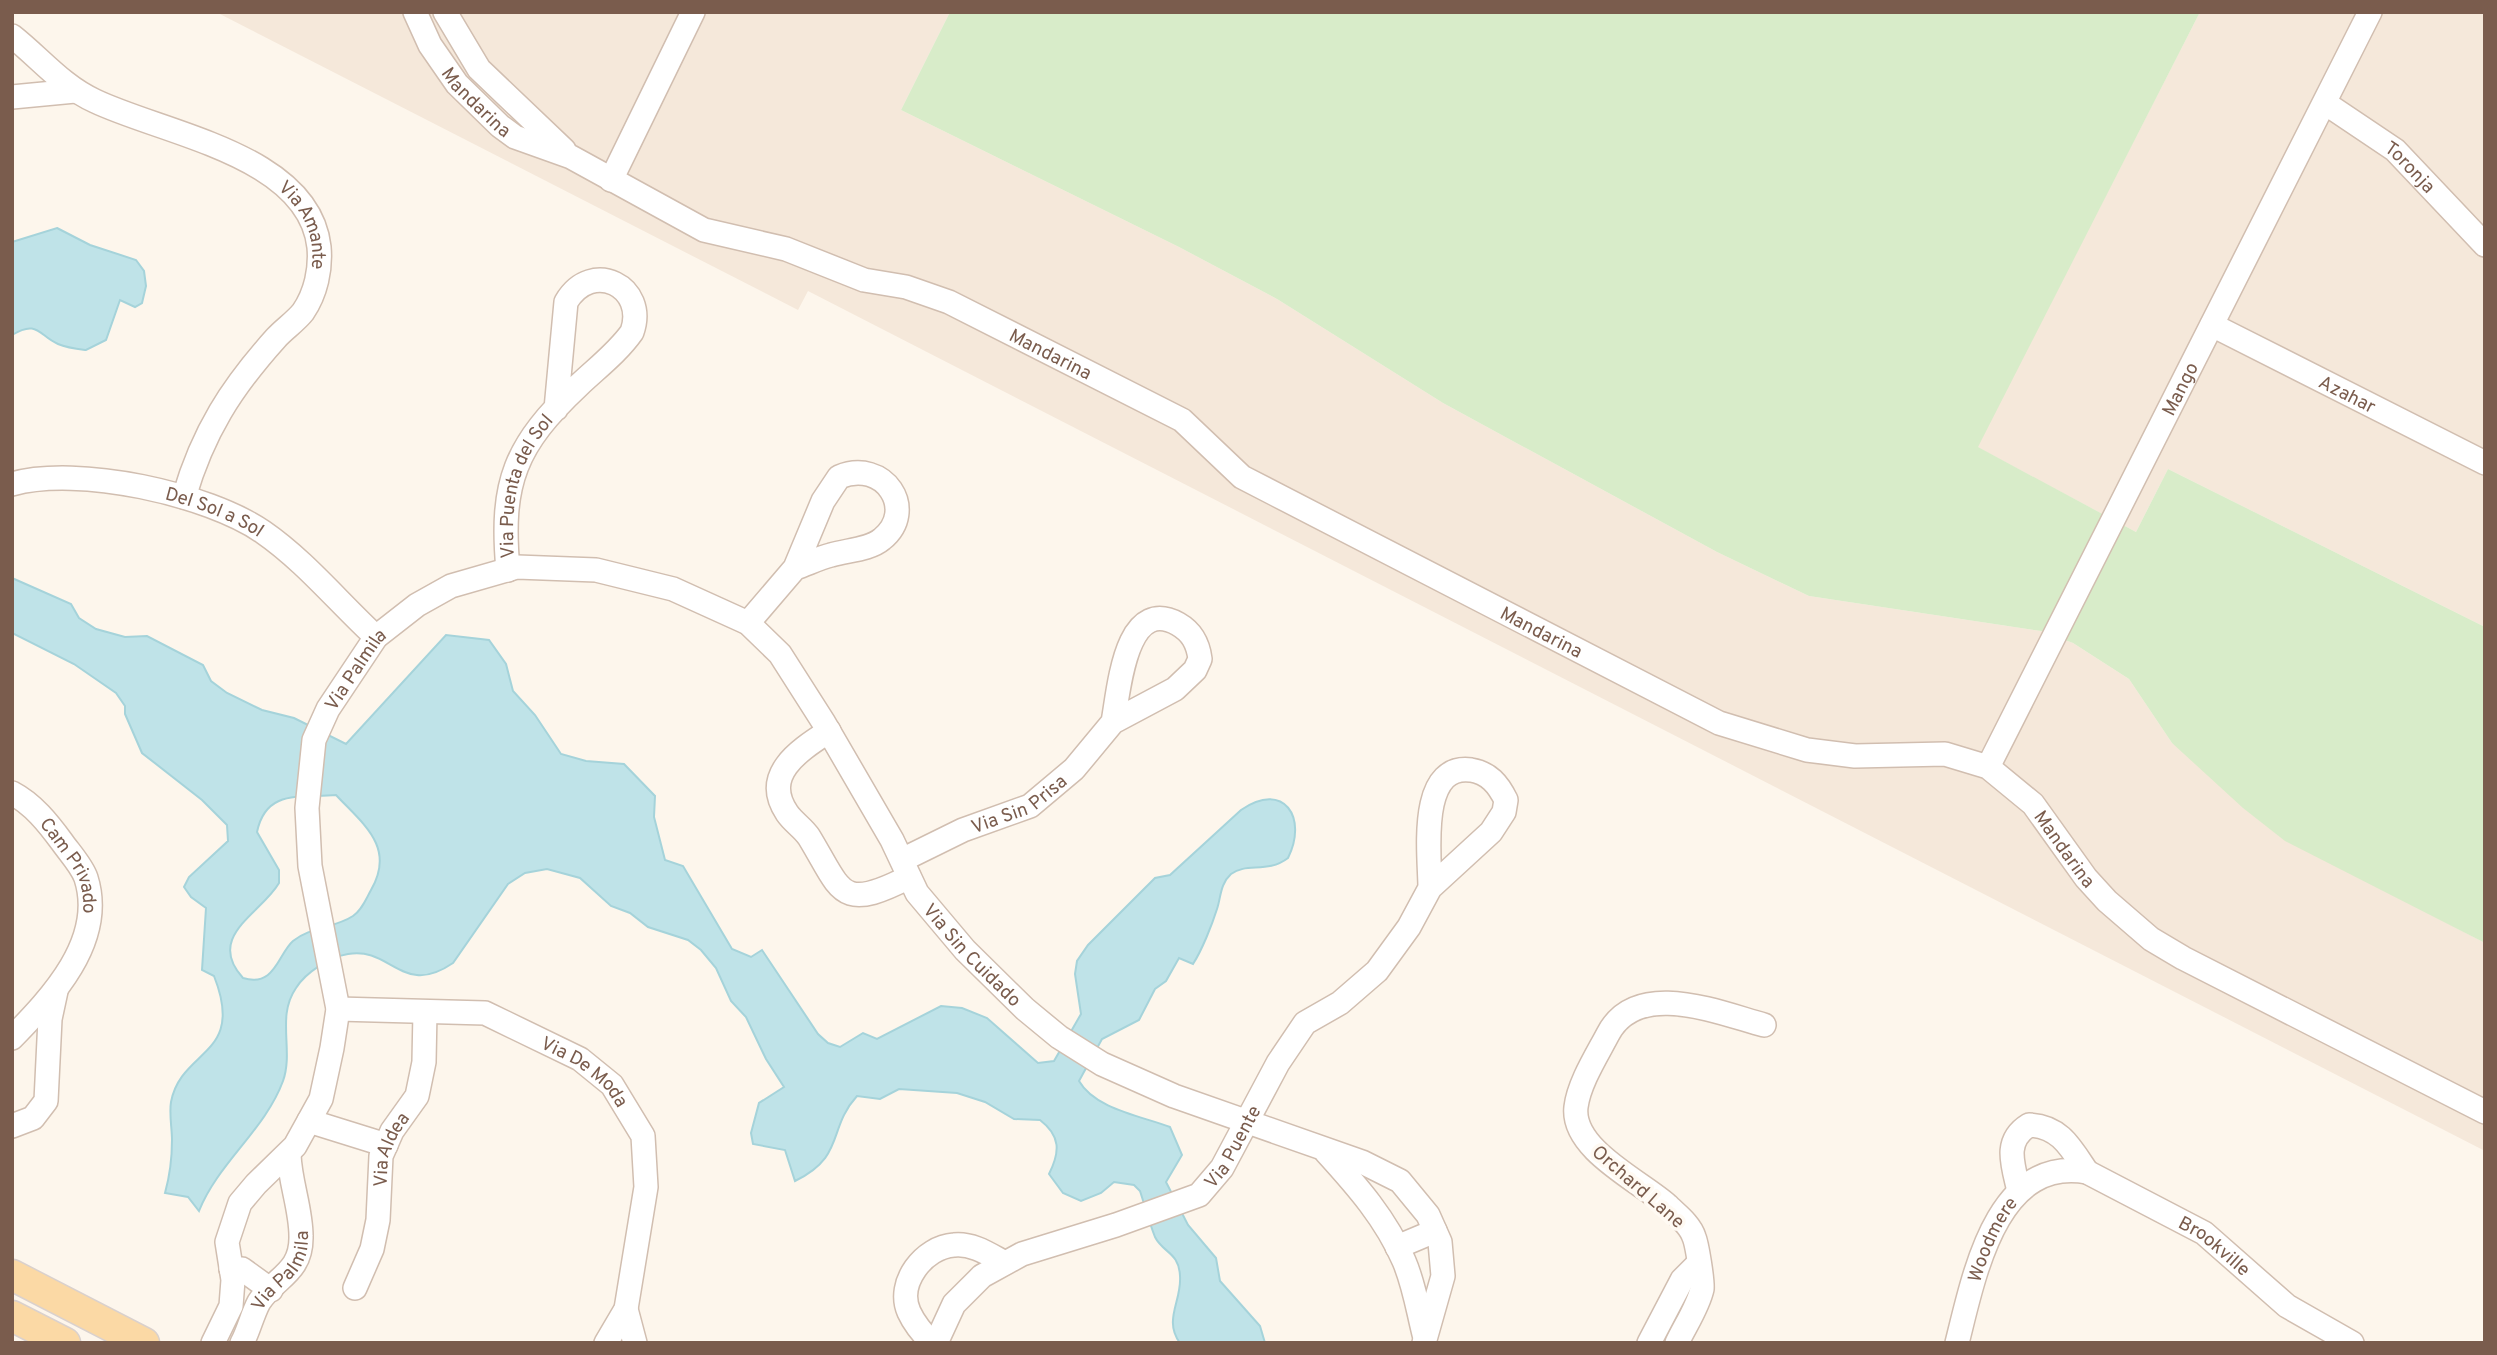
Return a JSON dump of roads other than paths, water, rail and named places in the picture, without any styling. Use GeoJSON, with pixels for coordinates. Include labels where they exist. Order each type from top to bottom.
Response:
{"type":"FeatureCollection","features":[{"type":"Feature","properties":{"kind":"main road"},"geometry":{"type":"LineString","coordinates":[[12,1275],[144,1343]]}},
{"type":"Feature","properties":{"kind":"main road"},"geometry":{"type":"LineString","coordinates":[[12,1316],[65,1343]]}},
{"type":"Feature","properties":{"kind":"street","name":"Mandarina"},"geometry":{"type":"LineString","coordinates":[[415,12],[444,67],[477,106],[516,137],[571,157],[704,230],[786,248],[864,280],[906,286],[949,302],[1182,421],[1242,477],[1719,723],[1807,750],[1855,756],[1945,754],[1988,767],[2033,804],[2086,878],[2151,939],[2183,958],[2485,1112]]}},
{"type":"Feature","properties":{"kind":"street","name":"Mandarina"},"geometry":{"type":"LineString","coordinates":[[445,12],[479,69],[571,157]]}},
{"type":"Feature","properties":{"kind":"street"},"geometry":{"type":"LineString","coordinates":[[611,180],[693,12]]}},
{"type":"Feature","properties":{"kind":"street","name":"Mango"},"geometry":{"type":"LineString","coordinates":[[1988,767],[2370,12]]}},
{"type":"Feature","properties":{"kind":"street","name":"Via Amante"},"geometry":{"type":"LineString","coordinates":[[12,36],[75,91],[269,171],[302,204],[317,233],[321,270],[303,312],[276,337],[222,405],[197,454],[184,496]]}},
{"type":"Feature","properties":{"kind":"street","name":"Via Amante"},"geometry":{"type":"LineString","coordinates":[[12,97],[75,91]]}},
{"type":"Feature","properties":{"kind":"street","name":"Toronja"},"geometry":{"type":"LineString","coordinates":[[2325,103],[2395,150],[2485,245]]}},
{"type":"Feature","properties":{"kind":"street","name":"Via Puenta del Sol"},"geometry":{"type":"LineString","coordinates":[[508,570],[505,531],[508,493],[520,453],[556,408],[632,332],[637,320],[635,308],[627,293],[613,282],[599,279],[585,282],[573,290],[566,302],[556,408]]}},
{"type":"Feature","properties":{"kind":"street","name":"Azahar"},"geometry":{"type":"LineString","coordinates":[[2212,325],[2485,463]]}},
{"type":"Feature","properties":{"kind":"street"},"geometry":{"type":"LineString","coordinates":[[748,622],[795,568],[823,501],[839,477],[865,471],[880,477],[889,486],[896,513],[891,529],[880,541],[795,568]]}},
{"type":"Feature","properties":{"kind":"street","name":"Del Sol a Sol"},"geometry":{"type":"LineString","coordinates":[[12,484],[81,478],[202,500],[263,532],[376,637]]}},
{"type":"Feature","properties":{"kind":"street","name":"Via Palmila"},"geometry":{"type":"LineString","coordinates":[[213,1343],[231,1306],[231,1269],[227,1241],[240,1203],[256,1184],[289,1155],[321,1098],[338,1009],[310,866],[307,808],[314,740],[328,709],[376,637],[417,605],[451,586],[517,567],[596,570],[673,589],[748,622]]}},
{"type":"Feature","properties":{"kind":"street","name":"Via Sin Prisa"},"geometry":{"type":"LineString","coordinates":[[829,731],[786,762],[778,788],[780,800],[788,815],[805,831],[823,866],[838,887],[862,895],[873,893],[963,830],[1030,806],[1074,769],[1113,722],[1175,689],[1195,670],[1200,659],[1198,646],[1181,625],[1160,619],[1146,622],[1138,629],[1130,641],[1113,722]]}},
{"type":"Feature","properties":{"kind":"street","name":"Via Sin Cuidado"},"geometry":{"type":"LineString","coordinates":[[748,622],[780,654],[829,731],[917,893],[965,950],[1025,1009],[1059,1037],[1094,1059],[1174,1096],[1321,1147],[1400,1181],[1428,1215],[1440,1242],[1443,1276],[1424,1340]]}},
{"type":"Feature","properties":{"kind":"street","name":"Via Puente"},"geometry":{"type":"LineString","coordinates":[[934,1343],[954,1304],[982,1276],[1005,1263],[1022,1254],[1116,1225],[1199,1195],[1222,1168],[1245,1120],[1305,1023],[1340,1003],[1377,971],[1409,927],[1430,888],[1491,832],[1504,811],[1506,800],[1492,779],[1480,771],[1465,769],[1452,774],[1434,792],[1430,808],[1430,888]]}},
{"type":"Feature","properties":{"kind":"street","name":"Cam Privado"},"geometry":{"type":"LineString","coordinates":[[12,793],[43,816],[85,877],[89,907],[84,934],[70,972],[12,1038]]}},
{"type":"Feature","properties":{"kind":"street","name":"Cam Privado"},"geometry":{"type":"LineString","coordinates":[[12,1126],[33,1118],[46,1101],[50,1019],[56,991]]}},
{"type":"Feature","properties":{"kind":"street","name":"Orchard Lane"},"geometry":{"type":"LineString","coordinates":[[1677,1343],[1702,1288],[1694,1236],[1682,1219],[1591,1145],[1576,1119],[1578,1097],[1609,1030],[1623,1014],[1642,1006],[1657,1003],[1680,1005],[1764,1025]]}},
{"type":"Feature","properties":{"kind":"street","name":"Via De Moda"},"geometry":{"type":"LineString","coordinates":[[338,1009],[485,1013],[580,1059],[612,1085],[643,1136],[646,1187],[626,1309],[606,1343]]}},
{"type":"Feature","properties":{"kind":"street","name":"Via Aldea"},"geometry":{"type":"LineString","coordinates":[[355,1288],[372,1249],[378,1220],[382,1156],[386,1144],[417,1096],[424,1062],[425,1012]]}},
{"type":"Feature","properties":{"kind":"street"},"geometry":{"type":"LineString","coordinates":[[309,1121],[386,1144]]}},
{"type":"Feature","properties":{"kind":"street"},"geometry":{"type":"LineString","coordinates":[[2019,1191],[2012,1147],[2020,1130],[2029,1125],[2044,1126],[2066,1141],[2077,1170]]}},
{"type":"Feature","properties":{"kind":"street","name":"Via Sin Cuidado"},"geometry":{"type":"LineString","coordinates":[[1321,1147],[1363,1192],[1397,1247],[1405,1264],[1424,1340]]}},
{"type":"Feature","properties":{"kind":"street","name":"Via Palmila"},"geometry":{"type":"LineString","coordinates":[[242,1343],[260,1300],[293,1266],[301,1245],[289,1155]]}},
{"type":"Feature","properties":{"kind":"street","name":"Woodmere"},"geometry":{"type":"LineString","coordinates":[[1957,1343],[1975,1274],[2006,1205],[2019,1191],[2046,1173],[2077,1170]]}},
{"type":"Feature","properties":{"kind":"street","name":"Brookville"},"geometry":{"type":"LineString","coordinates":[[2077,1170],[2204,1233],[2287,1306],[2351,1343]]}},
{"type":"Feature","properties":{"kind":"street"},"geometry":{"type":"LineString","coordinates":[[1397,1247],[1435,1231]]}},
{"type":"Feature","properties":{"kind":"street"},"geometry":{"type":"LineString","coordinates":[[934,1343],[908,1312],[905,1297],[909,1280],[919,1263],[937,1250],[955,1245],[977,1248],[1005,1263]]}},
{"type":"Feature","properties":{"kind":"street"},"geometry":{"type":"LineString","coordinates":[[1649,1343],[1682,1280],[1698,1264]]}},
{"type":"Feature","properties":{"kind":"street"},"geometry":{"type":"LineString","coordinates":[[231,1269],[242,1269],[271,1290]]}},
{"type":"Feature","properties":{"kind":"street","name":"Via De Moda"},"geometry":{"type":"LineString","coordinates":[[626,1309],[635,1343]]}},
{"type":"Feature","properties":{"kind":"water"},"geometry":{"type":"Polygon","coordinates":[[[57,228],[90,245],[136,260],[144,271],[146,286],[142,303],[135,307],[120,300],[106,340],[86,350],[58,344],[38,330],[21,330],[12,335],[12,242],[57,228]]]}},
{"type":"Feature","properties":{"kind":"water"},"geometry":{"type":"Polygon","coordinates":[[[12,578],[71,604],[79,618],[96,629],[125,637],[147,636],[203,665],[211,681],[227,693],[262,710],[294,718],[346,744],[446,635],[489,640],[506,664],[513,691],[535,715],[561,754],[586,761],[624,764],[655,796],[654,817],[665,860],[683,866],[732,949],[751,957],[762,950],[818,1034],[828,1043],[840,1047],[863,1033],[877,1039],[941,1006],[962,1008],[987,1018],[1038,1063],[1054,1061],[1081,1014],[1075,974],[1077,961],[1088,945],[1155,878],[1170,875],[1241,810],[1269,799],[1280,801],[1293,817],[1295,829],[1288,858],[1272,866],[1237,871],[1227,878],[1210,930],[1193,964],[1179,958],[1166,981],[1155,989],[1139,1020],[1102,1039],[1079,1081],[1086,1091],[1107,1105],[1170,1127],[1182,1155],[1166,1182],[1188,1225],[1216,1258],[1220,1281],[1260,1326],[1265,1343],[1180,1343],[1173,1326],[1180,1285],[1179,1268],[1174,1257],[1155,1237],[1140,1191],[1134,1185],[1114,1182],[1101,1193],[1081,1201],[1063,1193],[1049,1174],[1057,1151],[1055,1138],[1040,1120],[1014,1119],[985,1102],[957,1093],[899,1089],[880,1099],[857,1096],[848,1108],[834,1142],[822,1162],[795,1181],[785,1150],[753,1144],[751,1133],[759,1103],[784,1087],[766,1059],[746,1017],[731,1001],[716,968],[701,950],[688,940],[648,927],[630,913],[611,906],[580,878],[547,869],[525,873],[508,884],[453,963],[436,972],[421,975],[409,973],[363,954],[341,956],[312,971],[300,982],[290,999],[286,1022],[286,1069],[275,1099],[265,1115],[218,1177],[199,1211],[188,1197],[165,1193],[172,1154],[170,1111],[177,1084],[217,1037],[222,1022],[222,1002],[214,976],[202,970],[206,908],[191,897],[184,887],[189,877],[228,841],[227,825],[202,800],[142,753],[125,714],[125,706],[116,693],[74,664],[12,633],[12,578]],[[336,795],[286,798],[268,808],[262,818],[257,832],[279,870],[279,883],[240,926],[233,938],[230,950],[233,963],[243,978],[254,980],[269,974],[293,941],[307,933],[346,920],[356,914],[364,904],[378,875],[378,849],[366,826],[336,795]]]}}]}
